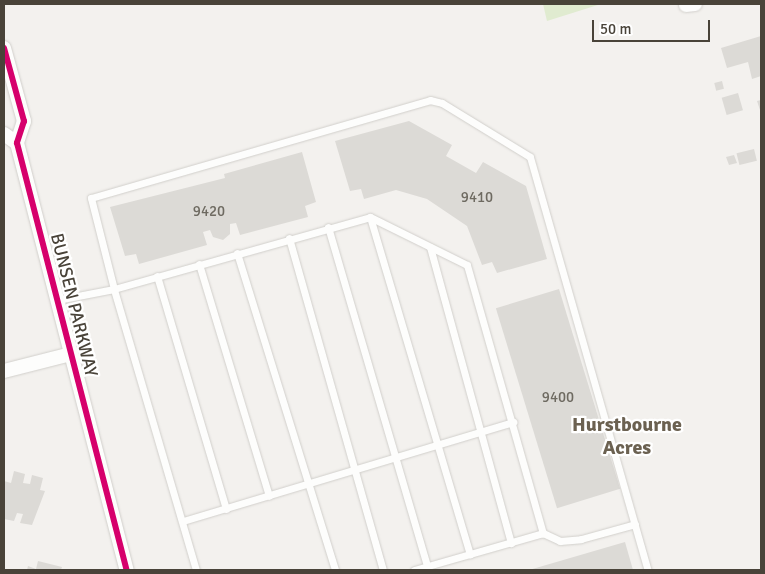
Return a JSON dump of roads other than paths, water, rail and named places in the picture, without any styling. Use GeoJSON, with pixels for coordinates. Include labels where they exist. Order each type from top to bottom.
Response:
{"type":"FeatureCollection","features":[{"type":"Feature","properties":{"kind":"street","name":"BUNSEN PARKWAY"},"geometry":{"type":"LineString","coordinates":[[4,48],[24,121],[10,145],[71,354],[127,570]]}},
{"type":"Feature","properties":{"kind":"street"},"geometry":{"type":"LineString","coordinates":[[4,134],[10,145]]}},
{"type":"Feature","properties":{"kind":"street"},"geometry":{"type":"LineString","coordinates":[[4,370],[71,354]]}},
{"type":"Feature","properties":{"kind":"lane"},"geometry":{"type":"LineString","coordinates":[[196,570],[114,289],[91,198],[430,100],[442,103],[530,157],[648,570]]}},
{"type":"Feature","properties":{"kind":"lane"},"geometry":{"type":"LineString","coordinates":[[56,300],[114,289],[328,227],[370,217],[466,265],[513,422],[543,533]]}},
{"type":"Feature","properties":{"kind":"lane"},"geometry":{"type":"LineString","coordinates":[[370,217],[470,554]]}},
{"type":"Feature","properties":{"kind":"lane"},"geometry":{"type":"LineString","coordinates":[[328,227],[428,568]]}},
{"type":"Feature","properties":{"kind":"lane"},"geometry":{"type":"LineString","coordinates":[[289,238],[383,570]]}},
{"type":"Feature","properties":{"kind":"lane"},"geometry":{"type":"LineString","coordinates":[[430,247],[511,542]]}},
{"type":"Feature","properties":{"kind":"lane"},"geometry":{"type":"LineString","coordinates":[[236,253],[335,570]]}},
{"type":"Feature","properties":{"kind":"lane"},"geometry":{"type":"LineString","coordinates":[[199,264],[269,496]]}},
{"type":"Feature","properties":{"kind":"lane"},"geometry":{"type":"LineString","coordinates":[[157,276],[226,509]]}},
{"type":"Feature","properties":{"kind":"lane"},"geometry":{"type":"LineString","coordinates":[[183,521],[513,422]]}},
{"type":"Feature","properties":{"kind":"lane"},"geometry":{"type":"LineString","coordinates":[[414,570],[428,568],[543,533],[560,541],[581,539],[635,524]]}},
{"type":"Feature","properties":{"kind":"district","name":"Hurstbourne Acres"},"geometry":{"type":"Point","coordinates":[627,436]}}]}
